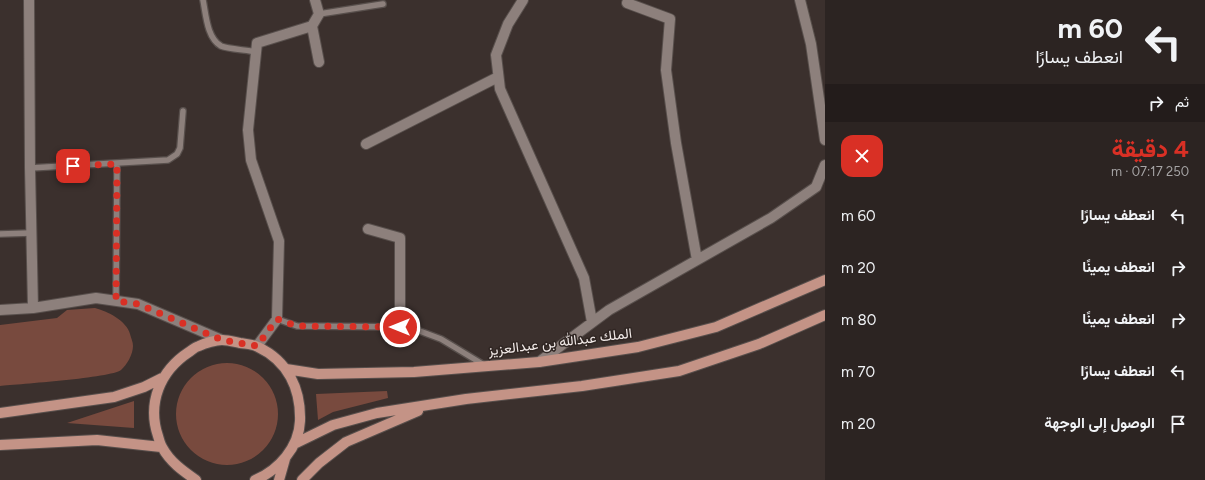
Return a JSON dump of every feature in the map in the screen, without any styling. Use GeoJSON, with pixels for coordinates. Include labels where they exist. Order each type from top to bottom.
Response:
{"type":"FeatureCollection","features":[{"type":"Feature","properties":{"kind":"main road","name":"الملك عبدالله بن عبدالعزيز"},"geometry":{"type":"LineString","coordinates":[[286,369],[318,374],[414,372],[539,362],[638,346],[716,327],[825,280]]}},
{"type":"Feature","properties":{"kind":"main road"},"geometry":{"type":"LineString","coordinates":[[294,444],[333,425],[377,413],[582,386],[680,371],[759,344],[825,315]]}},
{"type":"Feature","properties":{"kind":"main road"},"geometry":{"type":"LineString","coordinates":[[185,480],[161,447],[154,424],[154,401],[162,378],[177,359],[198,346],[222,340],[257,346],[273,356],[286,369],[296,386],[301,406],[300,425],[294,444],[285,459],[279,480]]}},
{"type":"Feature","properties":{"kind":"main road"},"geometry":{"type":"LineString","coordinates":[[0,413],[114,396],[144,387],[162,378]]}},
{"type":"Feature","properties":{"kind":"main road"},"geometry":{"type":"LineString","coordinates":[[302,480],[319,463],[346,442],[431,405]]}},
{"type":"Feature","properties":{"kind":"main road"},"geometry":{"type":"LineString","coordinates":[[0,445],[97,440],[161,447]]}},
{"type":"Feature","properties":{"kind":"main road"},"geometry":{"type":"LineString","coordinates":[[255,480],[267,475],[285,459]]}},
{"type":"Feature","properties":{"kind":"main road"},"geometry":{"type":"LineString","coordinates":[[176,466],[196,480]]}},
{"type":"Feature","properties":{"kind":"street"},"geometry":{"type":"LineString","coordinates":[[29,0],[33,308]]}},
{"type":"Feature","properties":{"kind":"street"},"geometry":{"type":"LineString","coordinates":[[315,0],[318,14],[312,26],[319,62]]}},
{"type":"Feature","properties":{"kind":"street"},"geometry":{"type":"LineString","coordinates":[[523,0],[508,24],[496,55],[500,89],[515,126],[584,278],[592,322]]}},
{"type":"Feature","properties":{"kind":"street"},"geometry":{"type":"LineString","coordinates":[[800,0],[811,44],[825,140]]}},
{"type":"Feature","properties":{"kind":"street"},"geometry":{"type":"LineString","coordinates":[[627,3],[670,19],[666,70],[676,143],[697,260]]}},
{"type":"Feature","properties":{"kind":"street"},"geometry":{"type":"LineString","coordinates":[[257,346],[277,319],[279,241],[251,160],[248,130],[257,43],[312,26]]}},
{"type":"Feature","properties":{"kind":"street"},"geometry":{"type":"LineString","coordinates":[[366,144],[498,77]]}},
{"type":"Feature","properties":{"kind":"street"},"geometry":{"type":"LineString","coordinates":[[539,362],[609,310],[771,218],[816,187],[825,166]]}},
{"type":"Feature","properties":{"kind":"street"},"geometry":{"type":"LineString","coordinates":[[368,229],[400,238],[400,327]]}},
{"type":"Feature","properties":{"kind":"street"},"geometry":{"type":"LineString","coordinates":[[0,310],[33,308],[96,298],[138,304],[222,340]]}},
{"type":"Feature","properties":{"kind":"lane"},"geometry":{"type":"LineString","coordinates":[[203,0],[210,34],[222,47],[256,52]]}},
{"type":"Feature","properties":{"kind":"lane"},"geometry":{"type":"LineString","coordinates":[[318,14],[383,4]]}},
{"type":"Feature","properties":{"kind":"lane"},"geometry":{"type":"LineString","coordinates":[[30,168],[168,160],[178,154],[180,148],[183,111]]}},
{"type":"Feature","properties":{"kind":"lane"},"geometry":{"type":"LineString","coordinates":[[116,301],[117,164]]}},
{"type":"Feature","properties":{"kind":"lane"},"geometry":{"type":"LineString","coordinates":[[0,234],[31,233]]}},
{"type":"Feature","properties":{"kind":"lane"},"geometry":{"type":"LineString","coordinates":[[277,319],[297,326],[409,327],[441,339],[486,366]]}},
{"type":"Feature","properties":{"kind":"shaded area"},"geometry":{"type":"Polygon","coordinates":[[[95,308],[116,317],[128,329],[133,343],[133,349],[129,359],[121,370],[101,376],[0,386],[0,325],[57,318],[67,310],[95,308]]]}},
{"type":"Feature","properties":{"kind":"shaded area"},"geometry":{"type":"Polygon","coordinates":[[[227,363],[246,367],[263,378],[274,395],[278,414],[274,433],[263,450],[246,461],[227,465],[208,461],[191,450],[180,433],[176,414],[180,395],[191,378],[208,367],[227,363]]]}},
{"type":"Feature","properties":{"kind":"shaded area"},"geometry":{"type":"Polygon","coordinates":[[[387,391],[388,398],[333,412],[318,420],[316,394],[387,391]]]}},
{"type":"Feature","properties":{"kind":"shaded area"},"geometry":{"type":"Polygon","coordinates":[[[134,401],[134,428],[67,423],[134,401]]]}},
{"type":"Feature","properties":{"kind":"route"},"geometry":{"type":"LineString","coordinates":[[73,166],[117,164],[116,301],[138,304],[222,340],[257,346],[277,319],[297,326],[400,327]]}}]}
